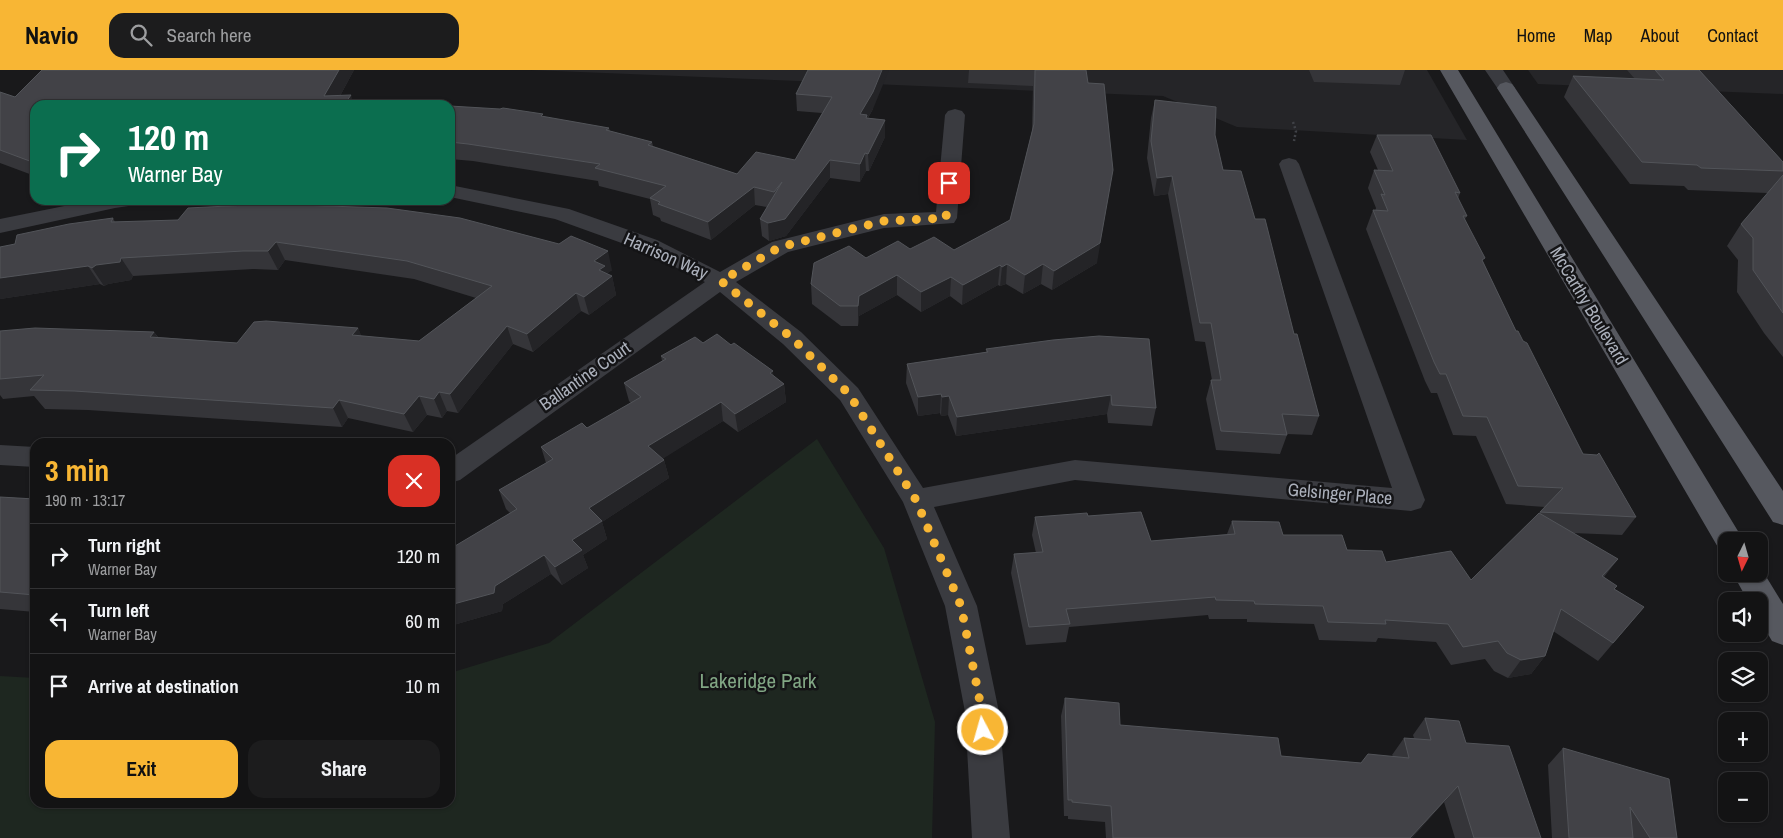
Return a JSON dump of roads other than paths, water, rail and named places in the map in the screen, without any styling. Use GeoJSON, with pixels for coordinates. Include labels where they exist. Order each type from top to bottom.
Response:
{"type":"FeatureCollection","features":[{"type":"Feature","properties":{"kind":"main road","name":"McCarthy Boulevard"},"geometry":{"type":"LineString","coordinates":[[1449,70],[1724,532]]}},
{"type":"Feature","properties":{"kind":"main road"},"geometry":{"type":"LineString","coordinates":[[1500,79],[1783,514]]}},
{"type":"Feature","properties":{"kind":"main road"},"geometry":{"type":"LineString","coordinates":[[1753,582],[1783,632]]}},
{"type":"Feature","properties":{"kind":"street","name":"Ballantine Court"},"geometry":{"type":"LineString","coordinates":[[455,468],[721,281],[780,247],[884,221],[946,218],[955,115]]}},
{"type":"Feature","properties":{"kind":"street","name":"Gelsinger Place"},"geometry":{"type":"LineString","coordinates":[[916,500],[1075,470],[1411,500],[1290,164]]}},
{"type":"Feature","properties":{"kind":"street","name":"Harrison Way"},"geometry":{"type":"LineString","coordinates":[[455,192],[561,214],[649,245],[721,281],[792,338],[849,394],[916,500],[961,606],[982,712],[991,838]]}},
{"type":"Feature","properties":{"kind":"street"},"geometry":{"type":"LineString","coordinates":[[0,226],[101,205]]}},
{"type":"Feature","properties":{"kind":"street"},"geometry":{"type":"LineString","coordinates":[[0,455],[30,457]]}},
{"type":"Feature","properties":{"kind":"park label","name":"Lakeridge Park"},"geometry":{"type":"Point","coordinates":[758,681]}}]}
